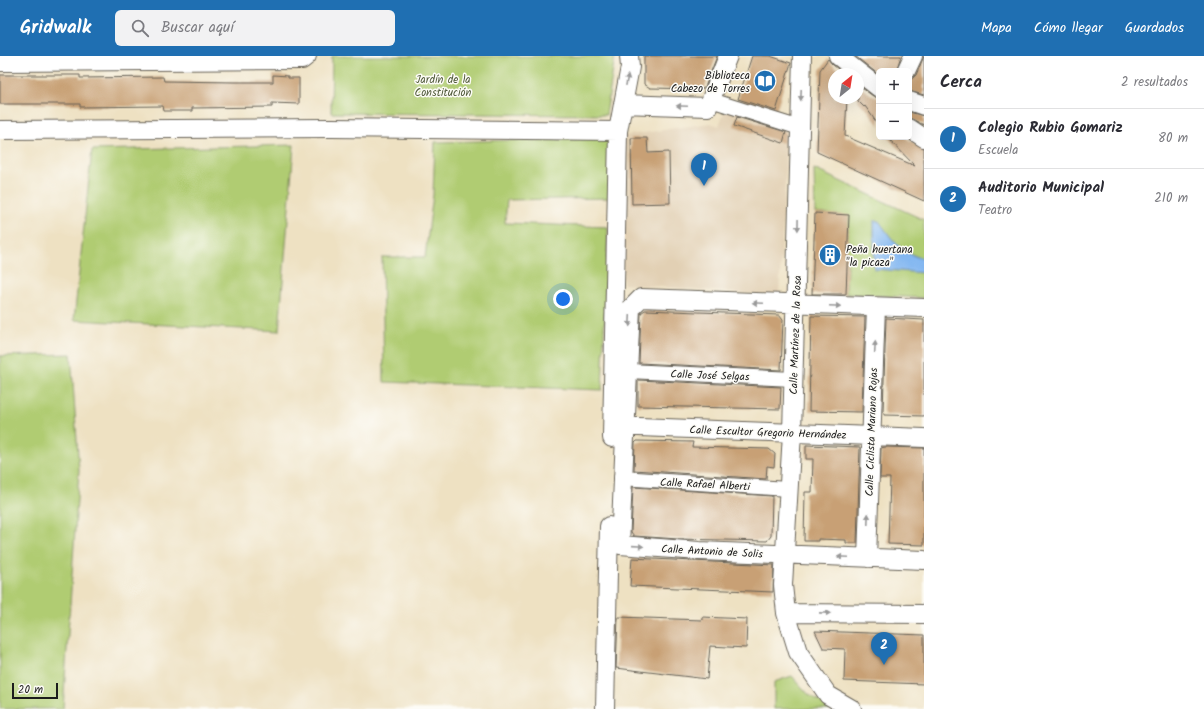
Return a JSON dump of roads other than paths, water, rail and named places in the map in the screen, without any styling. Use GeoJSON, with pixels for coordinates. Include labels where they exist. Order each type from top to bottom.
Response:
{"type":"FeatureCollection","features":[{"type":"Feature","properties":{"kind":"street"},"geometry":{"type":"LineString","coordinates":[[604,709],[618,426],[618,131],[630,67],[630,56]]}},
{"type":"Feature","properties":{"kind":"street"},"geometry":{"type":"LineString","coordinates":[[623,104],[708,107],[728,56]]}},
{"type":"Feature","properties":{"kind":"street","name":"Calle Martínez de la Rosa"},"geometry":{"type":"LineString","coordinates":[[802,56],[792,433],[783,585],[786,613],[798,652],[828,695],[852,709]]}},
{"type":"Feature","properties":{"kind":"street"},"geometry":{"type":"LineString","coordinates":[[838,56],[876,86]]}},
{"type":"Feature","properties":{"kind":"street"},"geometry":{"type":"LineString","coordinates":[[907,68],[913,56]]}},
{"type":"Feature","properties":{"kind":"street"},"geometry":{"type":"LineString","coordinates":[[0,62],[51,59],[299,57]]}},
{"type":"Feature","properties":{"kind":"street"},"geometry":{"type":"LineString","coordinates":[[711,100],[800,128]]}},
{"type":"Feature","properties":{"kind":"street"},"geometry":{"type":"LineString","coordinates":[[912,102],[924,106]]}},
{"type":"Feature","properties":{"kind":"street"},"geometry":{"type":"LineString","coordinates":[[0,118],[291,118]]}},
{"type":"Feature","properties":{"kind":"street"},"geometry":{"type":"LineString","coordinates":[[0,130],[338,128],[618,131]]}},
{"type":"Feature","properties":{"kind":"street"},"geometry":{"type":"LineString","coordinates":[[912,130],[924,138]]}},
{"type":"Feature","properties":{"kind":"street"},"geometry":{"type":"LineString","coordinates":[[618,426],[628,372],[631,308],[641,298],[796,305],[924,308]]}},
{"type":"Feature","properties":{"kind":"street","name":"Calle Ciclista Mariano Rojas"},"geometry":{"type":"LineString","coordinates":[[867,558],[876,307]]}},
{"type":"Feature","properties":{"kind":"street","name":"Calle José Selgas"},"geometry":{"type":"LineString","coordinates":[[628,372],[793,379]]}},
{"type":"Feature","properties":{"kind":"street","name":"Calle Escultor Gregorio Hernández"},"geometry":{"type":"LineString","coordinates":[[618,426],[924,438]]}},
{"type":"Feature","properties":{"kind":"street","name":"Calle Antonio de Solis"},"geometry":{"type":"LineString","coordinates":[[618,426],[622,478],[620,545],[924,560]]}},
{"type":"Feature","properties":{"kind":"street","name":"Calle Rafael Alberti"},"geometry":{"type":"LineString","coordinates":[[622,478],[788,489]]}},
{"type":"Feature","properties":{"kind":"street"},"geometry":{"type":"LineString","coordinates":[[786,613],[924,614]]}},
{"type":"Feature","properties":{"kind":"water"},"geometry":{"type":"Polygon","coordinates":[[[874,221],[879,221],[893,240],[903,249],[924,259],[924,273],[874,269],[874,221]]]}},
{"type":"Feature","properties":{"kind":"place","name":"Biblioteca Cabezo de Torres"},"geometry":{"type":"Point","coordinates":[765,81]}},
{"type":"Feature","properties":{"kind":"place","name":"Colegio Rubio Gomariz"},"geometry":{"type":"Point","coordinates":[704,186]}},
{"type":"Feature","properties":{"kind":"place","name":"Peña huertana \"la picaza\""},"geometry":{"type":"Point","coordinates":[830,255]}},
{"type":"Feature","properties":{"kind":"place","name":"Auditorio Municipal"},"geometry":{"type":"Point","coordinates":[884,665]}},
{"type":"Feature","properties":{"kind":"park label","name":"Jardín de la Constitución"},"geometry":{"type":"Point","coordinates":[443,85]}}]}
